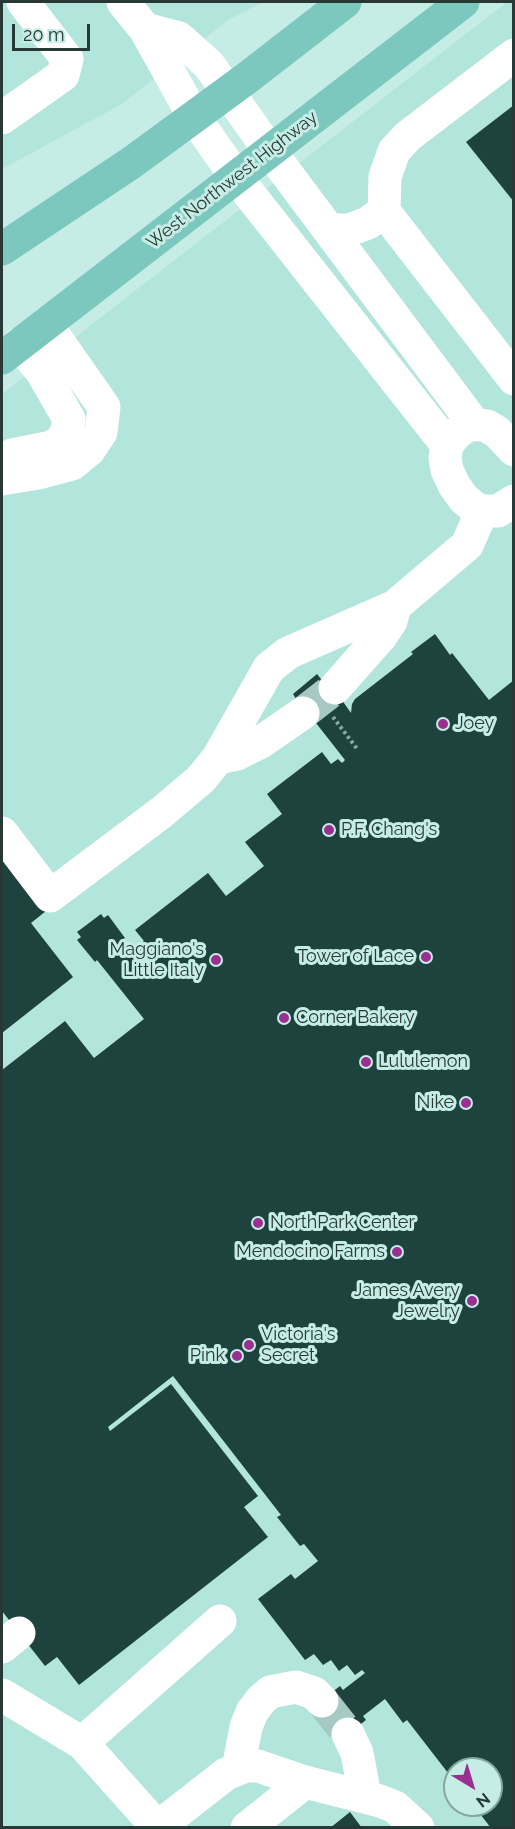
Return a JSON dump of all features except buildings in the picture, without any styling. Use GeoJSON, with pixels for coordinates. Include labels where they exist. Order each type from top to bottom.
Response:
{"type":"FeatureCollection","features":[{"type":"Feature","properties":{"kind":"main road"},"geometry":{"type":"LineString","coordinates":[[2,249],[123,169],[345,2]]}},
{"type":"Feature","properties":{"kind":"main road","name":"West Northwest Highway"},"geometry":{"type":"LineString","coordinates":[[10,351],[463,2]]}},
{"type":"Feature","properties":{"kind":"street"},"geometry":{"type":"LineString","coordinates":[[2,118],[63,75],[67,59],[23,2]]}},
{"type":"Feature","properties":{"kind":"street"},"geometry":{"type":"LineString","coordinates":[[123,2],[145,29],[194,117],[236,177],[447,445]]}},
{"type":"Feature","properties":{"kind":"street"},"geometry":{"type":"LineString","coordinates":[[145,29],[179,38],[209,65],[269,150],[474,424]]}},
{"type":"Feature","properties":{"kind":"street"},"geometry":{"type":"LineString","coordinates":[[513,55],[408,136],[394,151],[385,177],[384,211],[513,379]]}},
{"type":"Feature","properties":{"kind":"street"},"geometry":{"type":"LineString","coordinates":[[329,230],[349,230],[368,223],[384,211]]}},
{"type":"Feature","properties":{"kind":"street"},"geometry":{"type":"LineString","coordinates":[[2,479],[72,464],[89,450],[101,432],[104,407],[46,324]]}},
{"type":"Feature","properties":{"kind":"street"},"geometry":{"type":"LineString","coordinates":[[2,457],[52,447],[63,439],[68,430],[69,419],[42,372],[10,351]]}},
{"type":"Feature","properties":{"kind":"street"},"geometry":{"type":"LineString","coordinates":[[513,450],[509,442],[497,432],[487,426],[474,424],[462,428],[447,445],[445,458],[450,479],[464,499],[482,511],[498,511],[513,501]]}},
{"type":"Feature","properties":{"kind":"street"},"geometry":{"type":"LineString","coordinates":[[2,833],[50,896],[162,812],[201,779],[218,758],[269,668],[288,653],[395,606],[467,545],[482,511]]}},
{"type":"Feature","properties":{"kind":"street"},"geometry":{"type":"LineString","coordinates":[[218,758],[237,754],[323,706],[381,636],[391,621],[395,606]]}},
{"type":"Feature","properties":{"kind":"street"},"geometry":{"type":"LineString","coordinates":[[82,1743],[220,1621]]}},
{"type":"Feature","properties":{"kind":"street"},"geometry":{"type":"LineString","coordinates":[[238,1769],[246,1726],[261,1700],[270,1692],[296,1687],[314,1693],[322,1701]]}},
{"type":"Feature","properties":{"kind":"street"},"geometry":{"type":"LineString","coordinates":[[2,1695],[82,1743],[158,1827],[226,1774],[238,1769],[258,1766],[305,1782],[365,1796],[395,1807],[418,1827]]}},
{"type":"Feature","properties":{"kind":"street"},"geometry":{"type":"LineString","coordinates":[[348,1734],[357,1753],[365,1796]]}},
{"type":"Feature","properties":{"kind":"street"},"geometry":{"type":"LineString","coordinates":[[247,1827],[305,1782]]}},
{"type":"Feature","properties":{"kind":"path"},"geometry":{"type":"LineString","coordinates":[[323,706],[358,750]]}},
{"type":"Feature","properties":{"kind":"shaded area"},"geometry":{"type":"Polygon","coordinates":[[[2,2],[263,2],[228,20],[122,104],[2,169],[2,2]]]}},
{"type":"Feature","properties":{"kind":"shaded area"},"geometry":{"type":"Polygon","coordinates":[[[507,2],[513,2],[513,1827],[2,1828],[2,394],[507,2]]]}},
{"type":"Feature","properties":{"kind":"tunnel"},"geometry":{"type":"LineString","coordinates":[[303,713],[335,688]]}},
{"type":"Feature","properties":{"kind":"tunnel"},"geometry":{"type":"LineString","coordinates":[[322,1701],[348,1734]]}},
{"type":"Feature","properties":{"kind":"place","name":"Joey"},"geometry":{"type":"Point","coordinates":[443,724]}},
{"type":"Feature","properties":{"kind":"place","name":"P.F. Chang's"},"geometry":{"type":"Point","coordinates":[329,830]}},
{"type":"Feature","properties":{"kind":"place","name":"Tower of Lace"},"geometry":{"type":"Point","coordinates":[426,957]}},
{"type":"Feature","properties":{"kind":"place","name":"Maggiano's Little Italy"},"geometry":{"type":"Point","coordinates":[216,960]}},
{"type":"Feature","properties":{"kind":"place","name":"Corner Bakery"},"geometry":{"type":"Point","coordinates":[284,1018]}},
{"type":"Feature","properties":{"kind":"place","name":"Lululemon"},"geometry":{"type":"Point","coordinates":[366,1062]}},
{"type":"Feature","properties":{"kind":"place","name":"Nike"},"geometry":{"type":"Point","coordinates":[466,1103]}},
{"type":"Feature","properties":{"kind":"place","name":"NorthPark Center"},"geometry":{"type":"Point","coordinates":[258,1223]}},
{"type":"Feature","properties":{"kind":"place","name":"Mendocino Farms"},"geometry":{"type":"Point","coordinates":[397,1252]}},
{"type":"Feature","properties":{"kind":"place","name":"James Avery Jewelry"},"geometry":{"type":"Point","coordinates":[472,1301]}},
{"type":"Feature","properties":{"kind":"place","name":"Victoria's Secret"},"geometry":{"type":"Point","coordinates":[249,1345]}},
{"type":"Feature","properties":{"kind":"place","name":"Pink"},"geometry":{"type":"Point","coordinates":[237,1356]}}]}
